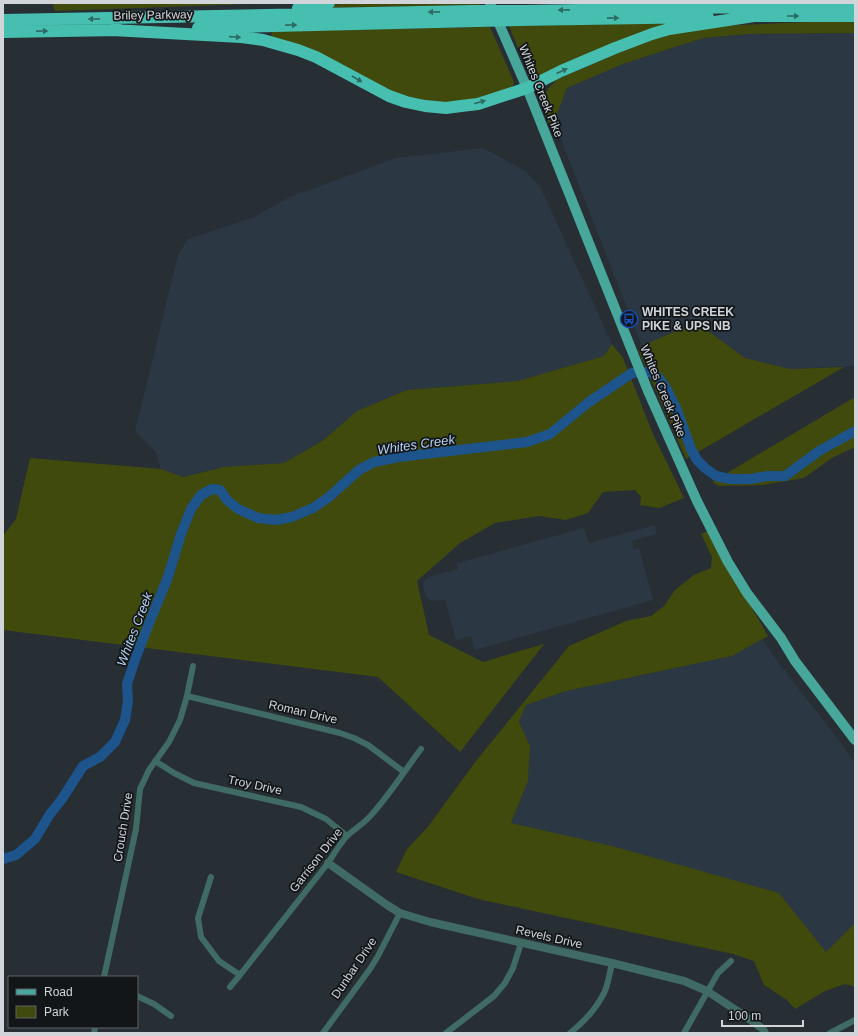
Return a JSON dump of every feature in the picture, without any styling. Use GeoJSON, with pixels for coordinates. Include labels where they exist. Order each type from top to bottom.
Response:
{"type":"FeatureCollection","features":[{"type":"Feature","properties":{"kind":"highway"},"geometry":{"type":"LineString","coordinates":[[204,16],[247,11],[292,9],[329,3]]}},
{"type":"Feature","properties":{"kind":"highway","name":"Briley Parkway"},"geometry":{"type":"LineString","coordinates":[[3,32],[112,30],[475,16],[855,5]]}},
{"type":"Feature","properties":{"kind":"highway","name":"Briley Parkway"},"geometry":{"type":"LineString","coordinates":[[521,15],[855,16]]}},
{"type":"Feature","properties":{"kind":"highway","name":"Briley Parkway"},"geometry":{"type":"LineString","coordinates":[[3,20],[204,16],[475,16]]}},
{"type":"Feature","properties":{"kind":"highway"},"geometry":{"type":"LineString","coordinates":[[112,30],[240,37],[275,43],[316,57],[389,96],[406,102],[425,106],[446,108],[478,104],[527,88],[561,71],[652,34],[669,29],[754,16]]}},
{"type":"Feature","properties":{"kind":"main road","name":"Whites Creek Pike"},"geometry":{"type":"LineString","coordinates":[[490,3],[527,88],[648,391],[697,502],[728,562],[747,593],[781,638],[795,661],[855,740]]}},
{"type":"Feature","properties":{"kind":"street","name":"Crouch Drive"},"geometry":{"type":"LineString","coordinates":[[104,976],[136,829],[140,788],[149,770],[169,742],[180,720],[193,666]]}},
{"type":"Feature","properties":{"kind":"street","name":"Roman Drive"},"geometry":{"type":"LineString","coordinates":[[187,696],[340,732],[368,745],[404,772]]}},
{"type":"Feature","properties":{"kind":"street","name":"Garrison Drive"},"geometry":{"type":"LineString","coordinates":[[230,987],[328,863],[347,836],[358,828],[373,813],[390,792],[421,748]]}},
{"type":"Feature","properties":{"kind":"street","name":"Troy Drive"},"geometry":{"type":"LineString","coordinates":[[155,761],[194,783],[301,806],[326,819],[347,836]]}},
{"type":"Feature","properties":{"kind":"street","name":"Revels Drive"},"geometry":{"type":"LineString","coordinates":[[328,863],[400,913],[684,981],[707,991],[763,1029],[765,1033]]}},
{"type":"Feature","properties":{"kind":"street"},"geometry":{"type":"LineString","coordinates":[[212,877],[198,918],[202,937],[219,961],[240,975]]}},
{"type":"Feature","properties":{"kind":"street","name":"Dunbar Drive"},"geometry":{"type":"LineString","coordinates":[[323,1033],[370,969],[400,913]]}},
{"type":"Feature","properties":{"kind":"street"},"geometry":{"type":"LineString","coordinates":[[446,1033],[494,996],[506,983],[513,968],[521,943]]}},
{"type":"Feature","properties":{"kind":"street"},"geometry":{"type":"LineString","coordinates":[[684,1033],[718,974],[731,961]]}},
{"type":"Feature","properties":{"kind":"street"},"geometry":{"type":"LineString","coordinates":[[570,1033],[587,1018],[599,1001],[605,990],[612,963]]}},
{"type":"Feature","properties":{"kind":"street"},"geometry":{"type":"LineString","coordinates":[[138,996],[154,1004],[171,1016]]}},
{"type":"Feature","properties":{"kind":"street"},"geometry":{"type":"LineString","coordinates":[[830,1033],[855,1020]]}},
{"type":"Feature","properties":{"kind":"shaded area"},"geometry":{"type":"Polygon","coordinates":[[[855,33],[855,366],[790,369],[745,358],[696,322],[642,346],[554,122],[567,88],[623,64],[704,38],[748,34],[855,33]]]}},
{"type":"Feature","properties":{"kind":"shaded area"},"geometry":{"type":"Polygon","coordinates":[[[483,148],[524,170],[540,186],[612,344],[604,356],[518,381],[407,390],[357,411],[322,441],[284,463],[224,467],[183,477],[161,469],[155,451],[135,431],[178,255],[188,239],[254,217],[290,197],[396,158],[483,148]]]}},
{"type":"Feature","properties":{"kind":"shaded area"},"geometry":{"type":"Polygon","coordinates":[[[655,525],[657,534],[632,541],[634,549],[639,548],[653,600],[475,650],[471,636],[456,640],[445,600],[431,601],[425,596],[423,586],[424,581],[428,577],[458,569],[457,563],[584,528],[589,543],[655,525]]]}},
{"type":"Feature","properties":{"kind":"shaded area"},"geometry":{"type":"Polygon","coordinates":[[[762,639],[855,763],[855,923],[826,953],[779,893],[511,823],[528,781],[530,746],[519,722],[526,705],[566,691],[732,656],[762,639]]]}},
{"type":"Feature","properties":{"kind":"green space"},"geometry":{"type":"Polygon","coordinates":[[[52,3],[275,3],[55,11],[52,3]]]}},
{"type":"Feature","properties":{"kind":"green space"},"geometry":{"type":"Polygon","coordinates":[[[342,3],[479,3],[480,5],[324,8],[342,3]]]}},
{"type":"Feature","properties":{"kind":"green space"},"geometry":{"type":"Polygon","coordinates":[[[855,20],[855,33],[748,34],[704,38],[623,64],[567,88],[554,122],[549,123],[544,109],[544,94],[558,79],[640,44],[670,34],[701,28],[739,25],[855,20]]]}},
{"type":"Feature","properties":{"kind":"green space"},"geometry":{"type":"Polygon","coordinates":[[[667,23],[542,75],[534,74],[527,69],[509,26],[667,23]]]}},
{"type":"Feature","properties":{"kind":"green space"},"geometry":{"type":"Polygon","coordinates":[[[490,27],[514,84],[512,87],[477,99],[447,103],[405,98],[271,39],[272,31],[490,27]]]}},
{"type":"Feature","properties":{"kind":"green space"},"geometry":{"type":"Polygon","coordinates":[[[696,322],[745,358],[790,369],[844,367],[686,459],[638,350],[642,346],[696,322]]]}},
{"type":"Feature","properties":{"kind":"green space"},"geometry":{"type":"Polygon","coordinates":[[[612,344],[623,358],[653,434],[684,498],[659,508],[640,505],[641,497],[635,490],[603,492],[588,513],[566,520],[539,516],[495,523],[460,543],[417,581],[429,635],[483,662],[544,644],[460,752],[378,677],[3,630],[3,536],[16,519],[30,458],[161,469],[183,477],[224,467],[284,463],[322,441],[357,411],[407,390],[518,381],[604,356],[612,344]]]}},
{"type":"Feature","properties":{"kind":"green space"},"geometry":{"type":"Polygon","coordinates":[[[855,397],[855,447],[832,458],[804,478],[763,485],[719,486],[712,482],[855,397]]]}},
{"type":"Feature","properties":{"kind":"green space"},"geometry":{"type":"Polygon","coordinates":[[[708,531],[768,636],[732,656],[566,691],[526,705],[519,722],[530,746],[528,781],[511,823],[612,846],[779,893],[826,952],[855,923],[855,987],[845,984],[825,991],[795,1009],[787,1000],[764,985],[754,961],[733,954],[478,899],[396,872],[407,849],[427,828],[476,761],[569,646],[626,621],[651,616],[664,606],[675,590],[694,575],[711,568],[712,557],[701,534],[708,531]]]}},
{"type":"Feature","properties":{"kind":"waterway","name":"Whites Creek"},"geometry":{"type":"LineString","coordinates":[[3,859],[16,855],[35,839],[50,814],[62,799],[83,766],[100,757],[115,742],[125,720],[128,701],[127,684],[136,657],[168,577],[181,534],[191,509],[201,495],[212,489],[220,490],[227,500],[238,509],[258,518],[276,520],[292,517],[313,508],[329,497],[359,470],[374,462],[399,457],[527,442],[550,434],[589,402],[632,373],[650,372],[659,378],[676,408],[691,449],[697,460],[716,476],[730,479],[785,476],[819,451],[855,431]]}},
{"type":"Feature","properties":{"kind":"place","name":"WHITES CREEK PIKE & UPS NB"},"geometry":{"type":"Point","coordinates":[629,319]}}]}
